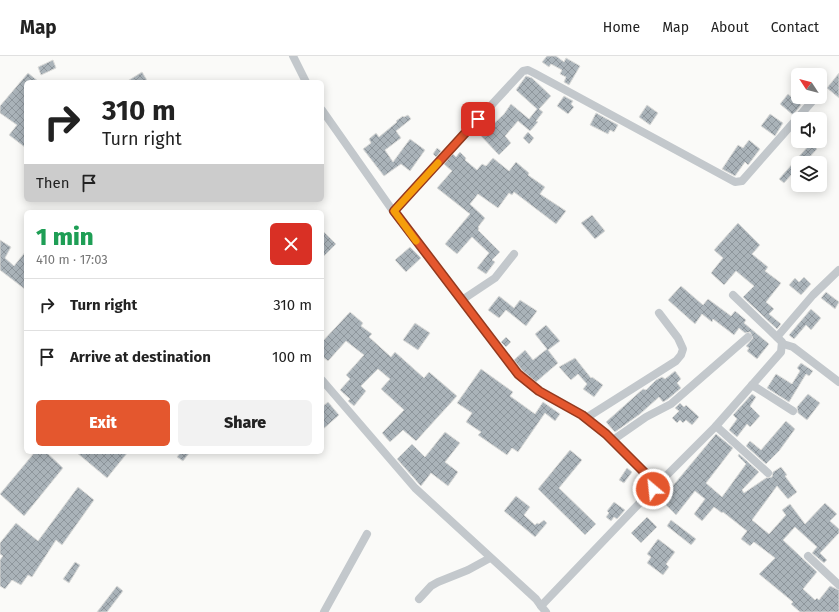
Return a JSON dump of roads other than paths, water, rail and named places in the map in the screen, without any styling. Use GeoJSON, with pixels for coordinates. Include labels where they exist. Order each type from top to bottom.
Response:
{"type":"FeatureCollection","features":[{"type":"Feature","properties":{"kind":"street"},"geometry":{"type":"LineString","coordinates":[[293,56],[305,80]]}},
{"type":"Feature","properties":{"kind":"street"},"geometry":{"type":"LineString","coordinates":[[394,211],[523,71],[528,70],[534,73],[735,182],[742,181],[810,104]]}},
{"type":"Feature","properties":{"kind":"street"},"geometry":{"type":"LineString","coordinates":[[324,113],[394,211],[518,374],[539,391],[586,418],[613,440],[654,482],[653,489]]}},
{"type":"Feature","properties":{"kind":"street"},"geometry":{"type":"LineString","coordinates":[[462,300],[495,278],[514,254]]}},
{"type":"Feature","properties":{"kind":"street"},"geometry":{"type":"LineString","coordinates":[[324,382],[415,488],[536,599],[544,609],[653,489],[716,426],[781,352],[780,341],[813,295],[839,270]]}},
{"type":"Feature","properties":{"kind":"street"},"geometry":{"type":"LineString","coordinates":[[733,295],[780,341],[793,346],[839,382]]}},
{"type":"Feature","properties":{"kind":"street"},"geometry":{"type":"LineString","coordinates":[[586,418],[676,361],[681,355],[683,349],[678,338],[659,313]]}},
{"type":"Feature","properties":{"kind":"street"},"geometry":{"type":"LineString","coordinates":[[613,440],[646,417],[671,404],[748,338]]}},
{"type":"Feature","properties":{"kind":"street"},"geometry":{"type":"LineString","coordinates":[[752,385],[793,411]]}},
{"type":"Feature","properties":{"kind":"street"},"geometry":{"type":"LineString","coordinates":[[716,426],[768,473]]}},
{"type":"Feature","properties":{"kind":"street"},"geometry":{"type":"LineString","coordinates":[[324,612],[367,534]]}},
{"type":"Feature","properties":{"kind":"street"},"geometry":{"type":"LineString","coordinates":[[808,556],[839,585]]}},
{"type":"Feature","properties":{"kind":"street"},"geometry":{"type":"LineString","coordinates":[[419,599],[431,586],[468,570],[490,558]]}}]}
